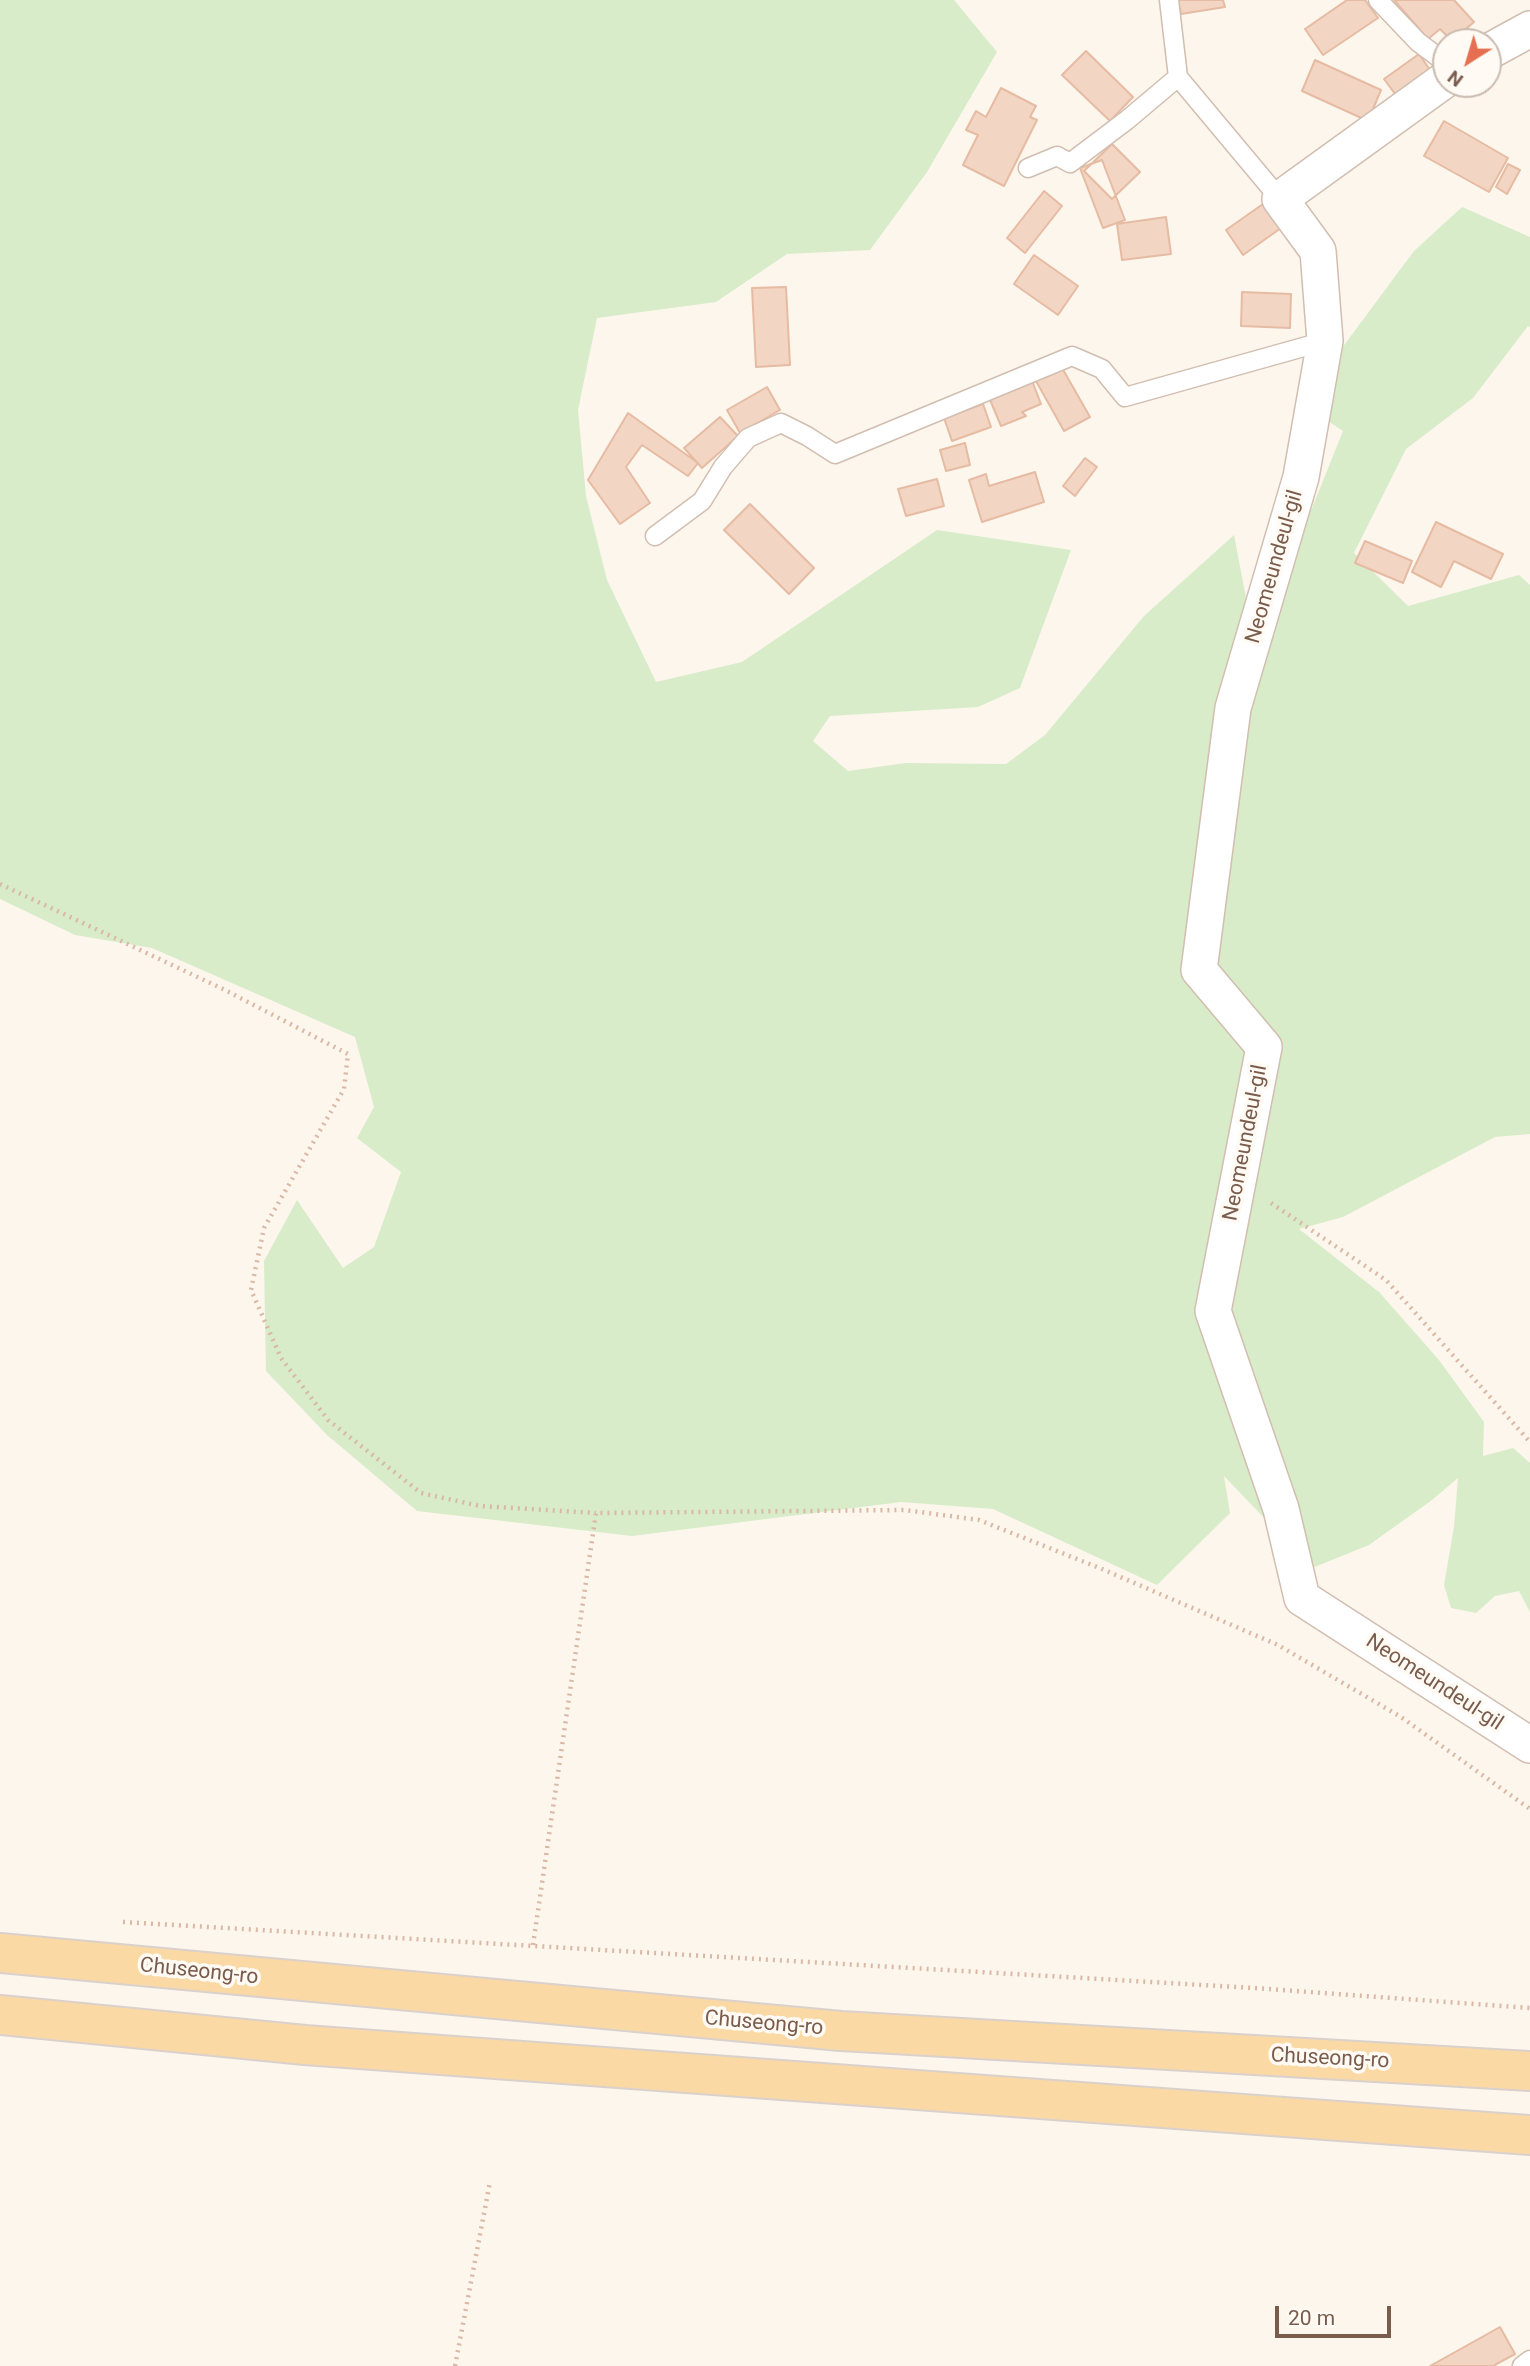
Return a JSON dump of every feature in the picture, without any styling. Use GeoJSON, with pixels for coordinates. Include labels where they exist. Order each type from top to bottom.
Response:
{"type":"FeatureCollection","features":[{"type":"Feature","properties":{"kind":"main road","name":"Chuseong-ro"},"geometry":{"type":"LineString","coordinates":[[0,1953],[841,2031],[1530,2071]]}},
{"type":"Feature","properties":{"kind":"main road"},"geometry":{"type":"LineString","coordinates":[[0,2015],[305,2045],[1530,2135]]}},
{"type":"Feature","properties":{"kind":"street"},"geometry":{"type":"LineString","coordinates":[[1502,44],[1530,29]]}},
{"type":"Feature","properties":{"kind":"street"},"geometry":{"type":"LineString","coordinates":[[1280,200],[1432,89]]}},
{"type":"Feature","properties":{"kind":"street","name":"Neomeundeul-gil"},"geometry":{"type":"LineString","coordinates":[[1280,200],[1318,250],[1325,341],[1301,477],[1233,708],[1199,971],[1264,1047],[1213,1311],[1281,1509],[1301,1598],[1530,1745]]}},
{"type":"Feature","properties":{"kind":"lane"},"geometry":{"type":"LineString","coordinates":[[1028,168],[1057,156],[1070,163],[1178,77],[1169,0]]}},
{"type":"Feature","properties":{"kind":"lane"},"geometry":{"type":"LineString","coordinates":[[1378,0],[1418,43],[1432,53]]}},
{"type":"Feature","properties":{"kind":"lane","name":"Neomeundeul-gil"},"geometry":{"type":"LineString","coordinates":[[1178,77],[1280,200]]}},
{"type":"Feature","properties":{"kind":"lane"},"geometry":{"type":"LineString","coordinates":[[655,536],[702,501],[723,467],[748,438],[781,423],[835,454],[1072,356],[1102,369],[1125,397],[1325,341]]}},
{"type":"Feature","properties":{"kind":"lane"},"geometry":{"type":"LineString","coordinates":[[1522,2366],[1530,2360]]}},
{"type":"Feature","properties":{"kind":"path"},"geometry":{"type":"LineString","coordinates":[[0,884],[223,989],[348,1054],[344,1089],[264,1228],[251,1290],[281,1358],[328,1420],[421,1493],[480,1506],[596,1513],[905,1510],[979,1520],[1102,1569],[1278,1645],[1401,1717],[1530,1809]]}},
{"type":"Feature","properties":{"kind":"path"},"geometry":{"type":"LineString","coordinates":[[1238,1181],[1387,1280],[1530,1442]]}},
{"type":"Feature","properties":{"kind":"path"},"geometry":{"type":"LineString","coordinates":[[533,1945],[596,1513]]}},
{"type":"Feature","properties":{"kind":"path"},"geometry":{"type":"LineString","coordinates":[[119,1922],[1254,1988],[1530,2008]]}},
{"type":"Feature","properties":{"kind":"path"},"geometry":{"type":"LineString","coordinates":[[455,2366],[489,2182]]}},
{"type":"Feature","properties":{"kind":"green space"},"geometry":{"type":"Polygon","coordinates":[[[0,0],[954,0],[997,52],[927,172],[870,250],[787,254],[716,302],[597,318],[578,410],[586,496],[607,580],[656,682],[742,662],[937,530],[1071,550],[1020,688],[978,707],[830,716],[813,741],[848,771],[906,763],[1006,764],[1045,735],[1144,616],[1234,535],[1247,603],[1302,533],[1343,431],[1322,417],[1333,360],[1414,251],[1462,207],[1530,237],[1530,327],[1528,326],[1473,398],[1406,449],[1354,553],[1408,606],[1519,575],[1530,585],[1530,1134],[1495,1137],[1343,1217],[1299,1229],[1379,1292],[1439,1360],[1484,1422],[1483,1456],[1513,1448],[1530,1463],[1530,1612],[1519,1591],[1495,1596],[1476,1613],[1451,1608],[1444,1585],[1454,1527],[1458,1478],[1369,1545],[1312,1568],[1224,1476],[1230,1513],[1157,1585],[993,1509],[901,1502],[632,1536],[417,1511],[327,1435],[266,1371],[264,1261],[297,1200],[343,1268],[374,1247],[401,1172],[357,1138],[374,1107],[355,1037],[152,948],[75,935],[0,899],[0,0]]]}},
{"type":"Feature","properties":{"kind":"building"},"geometry":{"type":"Polygon","coordinates":[[[1178,0],[1223,0],[1225,7],[1181,14],[1178,0]]]}},
{"type":"Feature","properties":{"kind":"building"},"geometry":{"type":"Polygon","coordinates":[[[1347,0],[1365,0],[1378,18],[1323,55],[1305,29],[1347,0]]]}},
{"type":"Feature","properties":{"kind":"building"},"geometry":{"type":"Polygon","coordinates":[[[1394,0],[1454,0],[1474,22],[1467,28],[1432,28],[1432,36],[1428,39],[1394,0]]]}},
{"type":"Feature","properties":{"kind":"building"},"geometry":{"type":"Polygon","coordinates":[[[1086,51],[1133,97],[1110,121],[1062,75],[1086,51]]]}},
{"type":"Feature","properties":{"kind":"building"},"geometry":{"type":"Polygon","coordinates":[[[1419,54],[1432,73],[1398,98],[1384,79],[1419,54]]]}},
{"type":"Feature","properties":{"kind":"building"},"geometry":{"type":"Polygon","coordinates":[[[1315,60],[1381,90],[1368,121],[1302,91],[1315,60]]]}},
{"type":"Feature","properties":{"kind":"building"},"geometry":{"type":"Polygon","coordinates":[[[1001,88],[1036,106],[1030,117],[1037,120],[1004,186],[963,165],[978,135],[966,130],[976,111],[986,117],[1001,88]]]}},
{"type":"Feature","properties":{"kind":"building"},"geometry":{"type":"Polygon","coordinates":[[[1444,121],[1508,158],[1489,192],[1424,156],[1444,121]]]}},
{"type":"Feature","properties":{"kind":"building"},"geometry":{"type":"Polygon","coordinates":[[[1112,144],[1140,172],[1112,199],[1084,171],[1112,144]]]}},
{"type":"Feature","properties":{"kind":"building"},"geometry":{"type":"Polygon","coordinates":[[[1102,160],[1125,220],[1103,228],[1080,168],[1102,160]]]}},
{"type":"Feature","properties":{"kind":"building"},"geometry":{"type":"Polygon","coordinates":[[[1508,164],[1520,170],[1507,194],[1496,187],[1508,164]]]}},
{"type":"Feature","properties":{"kind":"building"},"geometry":{"type":"Polygon","coordinates":[[[1044,191],[1062,206],[1025,253],[1007,238],[1044,191]]]}},
{"type":"Feature","properties":{"kind":"building"},"geometry":{"type":"Polygon","coordinates":[[[1263,204],[1281,228],[1243,255],[1226,230],[1263,204]]]}},
{"type":"Feature","properties":{"kind":"building"},"geometry":{"type":"Polygon","coordinates":[[[1166,217],[1171,254],[1122,260],[1117,224],[1166,217]]]}},
{"type":"Feature","properties":{"kind":"building"},"geometry":{"type":"Polygon","coordinates":[[[1034,255],[1078,286],[1058,315],[1014,284],[1034,255]]]}},
{"type":"Feature","properties":{"kind":"building"},"geometry":{"type":"Polygon","coordinates":[[[786,287],[790,365],[756,367],[752,288],[786,287]]]}},
{"type":"Feature","properties":{"kind":"building"},"geometry":{"type":"Polygon","coordinates":[[[1242,292],[1291,294],[1290,328],[1241,326],[1242,292]]]}},
{"type":"Feature","properties":{"kind":"building"},"geometry":{"type":"Polygon","coordinates":[[[1061,366],[1090,417],[1064,431],[1036,381],[1061,366]]]}},
{"type":"Feature","properties":{"kind":"building"},"geometry":{"type":"Polygon","coordinates":[[[1031,378],[1041,404],[1022,412],[1026,416],[1001,426],[988,395],[1031,378]]]}},
{"type":"Feature","properties":{"kind":"building"},"geometry":{"type":"Polygon","coordinates":[[[767,387],[780,410],[740,433],[727,410],[767,387]]]}},
{"type":"Feature","properties":{"kind":"building"},"geometry":{"type":"Polygon","coordinates":[[[983,404],[991,427],[952,441],[944,418],[983,404]]]}},
{"type":"Feature","properties":{"kind":"building"},"geometry":{"type":"Polygon","coordinates":[[[628,413],[698,463],[688,476],[642,445],[626,467],[650,503],[620,524],[588,480],[628,413]]]}},
{"type":"Feature","properties":{"kind":"building"},"geometry":{"type":"Polygon","coordinates":[[[720,417],[738,436],[702,468],[684,448],[720,417]]]}},
{"type":"Feature","properties":{"kind":"building"},"geometry":{"type":"Polygon","coordinates":[[[965,443],[970,465],[946,471],[940,450],[965,443]]]}},
{"type":"Feature","properties":{"kind":"building"},"geometry":{"type":"Polygon","coordinates":[[[1085,458],[1097,467],[1075,496],[1063,486],[1085,458]]]}},
{"type":"Feature","properties":{"kind":"building"},"geometry":{"type":"Polygon","coordinates":[[[1035,472],[1044,502],[982,522],[969,480],[986,474],[989,486],[1035,472]]]}},
{"type":"Feature","properties":{"kind":"building"},"geometry":{"type":"Polygon","coordinates":[[[937,479],[944,506],[906,516],[898,489],[937,479]]]}},
{"type":"Feature","properties":{"kind":"building"},"geometry":{"type":"Polygon","coordinates":[[[750,504],[814,568],[789,594],[724,530],[750,504]]]}},
{"type":"Feature","properties":{"kind":"building"},"geometry":{"type":"Polygon","coordinates":[[[1436,522],[1503,554],[1491,579],[1454,561],[1441,587],[1412,572],[1436,522]]]}},
{"type":"Feature","properties":{"kind":"building"},"geometry":{"type":"Polygon","coordinates":[[[1365,541],[1412,561],[1403,583],[1355,563],[1365,541]]]}},
{"type":"Feature","properties":{"kind":"building"},"geometry":{"type":"Polygon","coordinates":[[[1500,2327],[1515,2354],[1493,2366],[1430,2366],[1500,2327]]]}}]}
